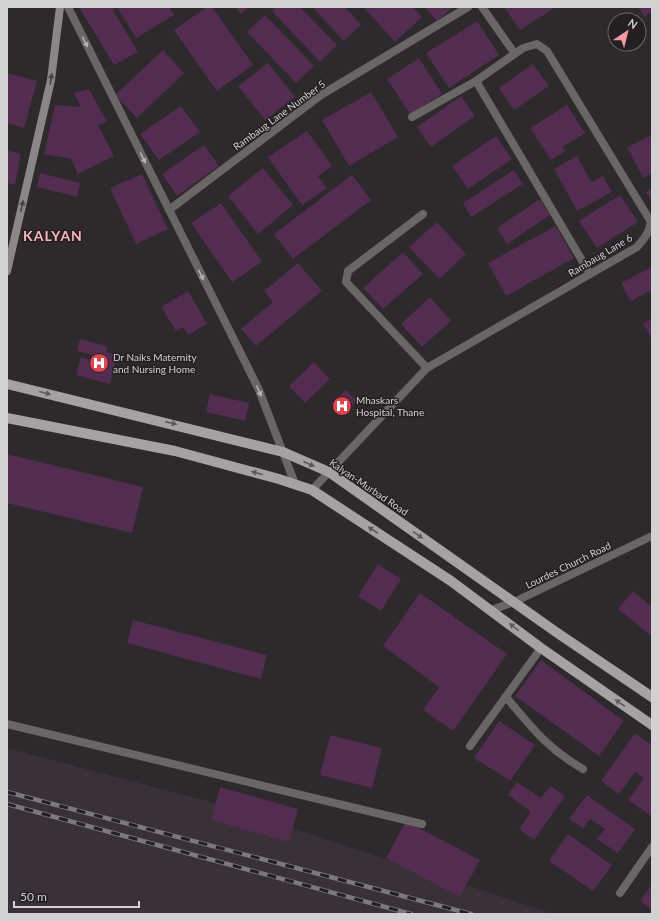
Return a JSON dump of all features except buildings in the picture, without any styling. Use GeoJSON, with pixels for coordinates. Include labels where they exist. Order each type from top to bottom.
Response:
{"type":"FeatureCollection","features":[{"type":"Feature","properties":{"kind":"main road","name":"Kalyan-Murbad Road"},"geometry":{"type":"LineString","coordinates":[[7,384],[283,452],[329,472],[466,569],[652,697]]}},
{"type":"Feature","properties":{"kind":"main road"},"geometry":{"type":"LineString","coordinates":[[7,418],[175,451],[312,490],[451,581],[541,648],[652,725]]}},
{"type":"Feature","properties":{"kind":"main road"},"geometry":{"type":"LineString","coordinates":[[451,581],[466,569]]}},
{"type":"Feature","properties":{"kind":"street"},"geometry":{"type":"LineString","coordinates":[[7,271],[52,80],[60,7]]}},
{"type":"Feature","properties":{"kind":"street"},"geometry":{"type":"LineString","coordinates":[[68,7],[259,390],[295,484]]}},
{"type":"Feature","properties":{"kind":"street","name":"Rambaug Lane Number 5"},"geometry":{"type":"LineString","coordinates":[[169,210],[321,95],[468,7]]}},
{"type":"Feature","properties":{"kind":"street"},"geometry":{"type":"LineString","coordinates":[[482,7],[515,54]]}},
{"type":"Feature","properties":{"kind":"street","name":"Rambaug Lane 6"},"geometry":{"type":"LineString","coordinates":[[312,490],[427,368],[637,247],[649,238],[651,222],[547,51],[537,44],[523,48],[476,81],[412,117]]}},
{"type":"Feature","properties":{"kind":"street"},"geometry":{"type":"LineString","coordinates":[[476,81],[590,274]]}},
{"type":"Feature","properties":{"kind":"street"},"geometry":{"type":"LineString","coordinates":[[423,214],[348,271],[346,282],[427,368]]}},
{"type":"Feature","properties":{"kind":"street","name":"Lourdes Church Road"},"geometry":{"type":"LineString","coordinates":[[491,610],[514,602],[652,536]]}},
{"type":"Feature","properties":{"kind":"street"},"geometry":{"type":"LineString","coordinates":[[470,746],[541,648]]}},
{"type":"Feature","properties":{"kind":"street"},"geometry":{"type":"LineString","coordinates":[[506,697],[538,736],[562,757],[583,769]]}},
{"type":"Feature","properties":{"kind":"street"},"geometry":{"type":"LineString","coordinates":[[7,724],[422,824]]}},
{"type":"Feature","properties":{"kind":"street"},"geometry":{"type":"LineString","coordinates":[[620,892],[652,847]]}},
{"type":"Feature","properties":{"kind":"shaded area"},"geometry":{"type":"Polygon","coordinates":[[[7,748],[222,805],[554,914],[7,914],[7,748]]]}},
{"type":"Feature","properties":{"kind":"railway"},"geometry":{"type":"LineString","coordinates":[[7,792],[471,914]]}},
{"type":"Feature","properties":{"kind":"railway"},"geometry":{"type":"LineString","coordinates":[[7,804],[411,914]]}},
{"type":"Feature","properties":{"kind":"place","name":"Dr Naiks Maternity and Nursing Home"},"geometry":{"type":"Point","coordinates":[99,363]}},
{"type":"Feature","properties":{"kind":"place","name":"Mhaskars Hospital, Thane"},"geometry":{"type":"Point","coordinates":[342,406]}},
{"type":"Feature","properties":{"kind":"district","name":"KALYAN"},"geometry":{"type":"Point","coordinates":[53,235]}}]}
